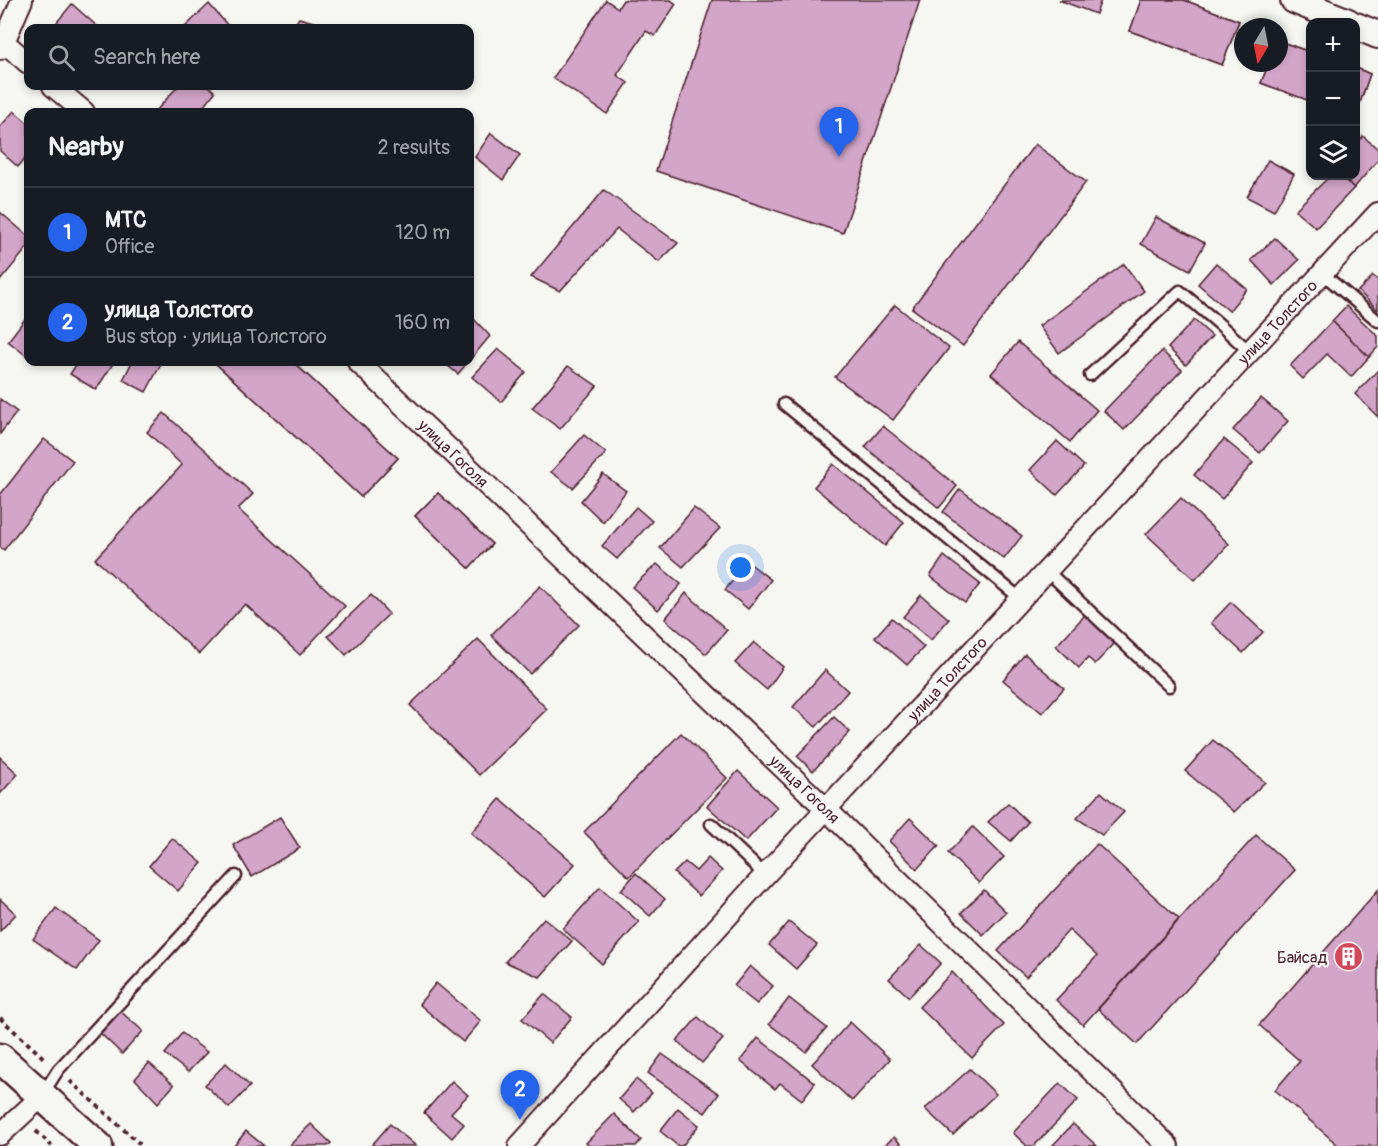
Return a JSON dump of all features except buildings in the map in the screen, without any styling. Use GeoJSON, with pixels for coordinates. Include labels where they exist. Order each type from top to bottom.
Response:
{"type":"FeatureCollection","features":[{"type":"Feature","properties":{"kind":"main road"},"geometry":{"type":"LineString","coordinates":[[0,1058],[98,1146]]}},
{"type":"Feature","properties":{"kind":"street"},"geometry":{"type":"LineString","coordinates":[[22,0],[2,45],[24,60]]}},
{"type":"Feature","properties":{"kind":"street"},"geometry":{"type":"LineString","coordinates":[[1294,0],[1338,18]]}},
{"type":"Feature","properties":{"kind":"street"},"geometry":{"type":"LineString","coordinates":[[1360,28],[1378,35]]}},
{"type":"Feature","properties":{"kind":"street"},"geometry":{"type":"LineString","coordinates":[[58,90],[79,108]]}},
{"type":"Feature","properties":{"kind":"street","name":"улица Толстого"},"geometry":{"type":"LineString","coordinates":[[519,1146],[765,875],[1378,213]]}},
{"type":"Feature","properties":{"kind":"street","name":"улица Гоголя"},"geometry":{"type":"LineString","coordinates":[[362,366],[826,809],[1168,1146]]}},
{"type":"Feature","properties":{"kind":"street"},"geometry":{"type":"LineString","coordinates":[[0,1135],[42,1096]]}},
{"type":"Feature","properties":{"kind":"lane"},"geometry":{"type":"LineString","coordinates":[[1322,273],[1378,321]]}},
{"type":"Feature","properties":{"kind":"lane"},"geometry":{"type":"LineString","coordinates":[[1090,375],[1180,291],[1250,352]]}},
{"type":"Feature","properties":{"kind":"lane"},"geometry":{"type":"LineString","coordinates":[[784,404],[1021,599]]}},
{"type":"Feature","properties":{"kind":"lane"},"geometry":{"type":"LineString","coordinates":[[1047,571],[1169,686]]}},
{"type":"Feature","properties":{"kind":"lane"},"geometry":{"type":"LineString","coordinates":[[711,824],[765,875]]}},
{"type":"Feature","properties":{"kind":"lane"},"geometry":{"type":"LineString","coordinates":[[42,1096],[58,1070],[236,876]]}},
{"type":"Feature","properties":{"kind":"place","name":"МТС"},"geometry":{"type":"Point","coordinates":[839,157]}},
{"type":"Feature","properties":{"kind":"place","name":"Байсад"},"geometry":{"type":"Point","coordinates":[1348,957]}},
{"type":"Feature","properties":{"kind":"place","name":"улица Толстого"},"geometry":{"type":"Point","coordinates":[520,1120]}}]}
